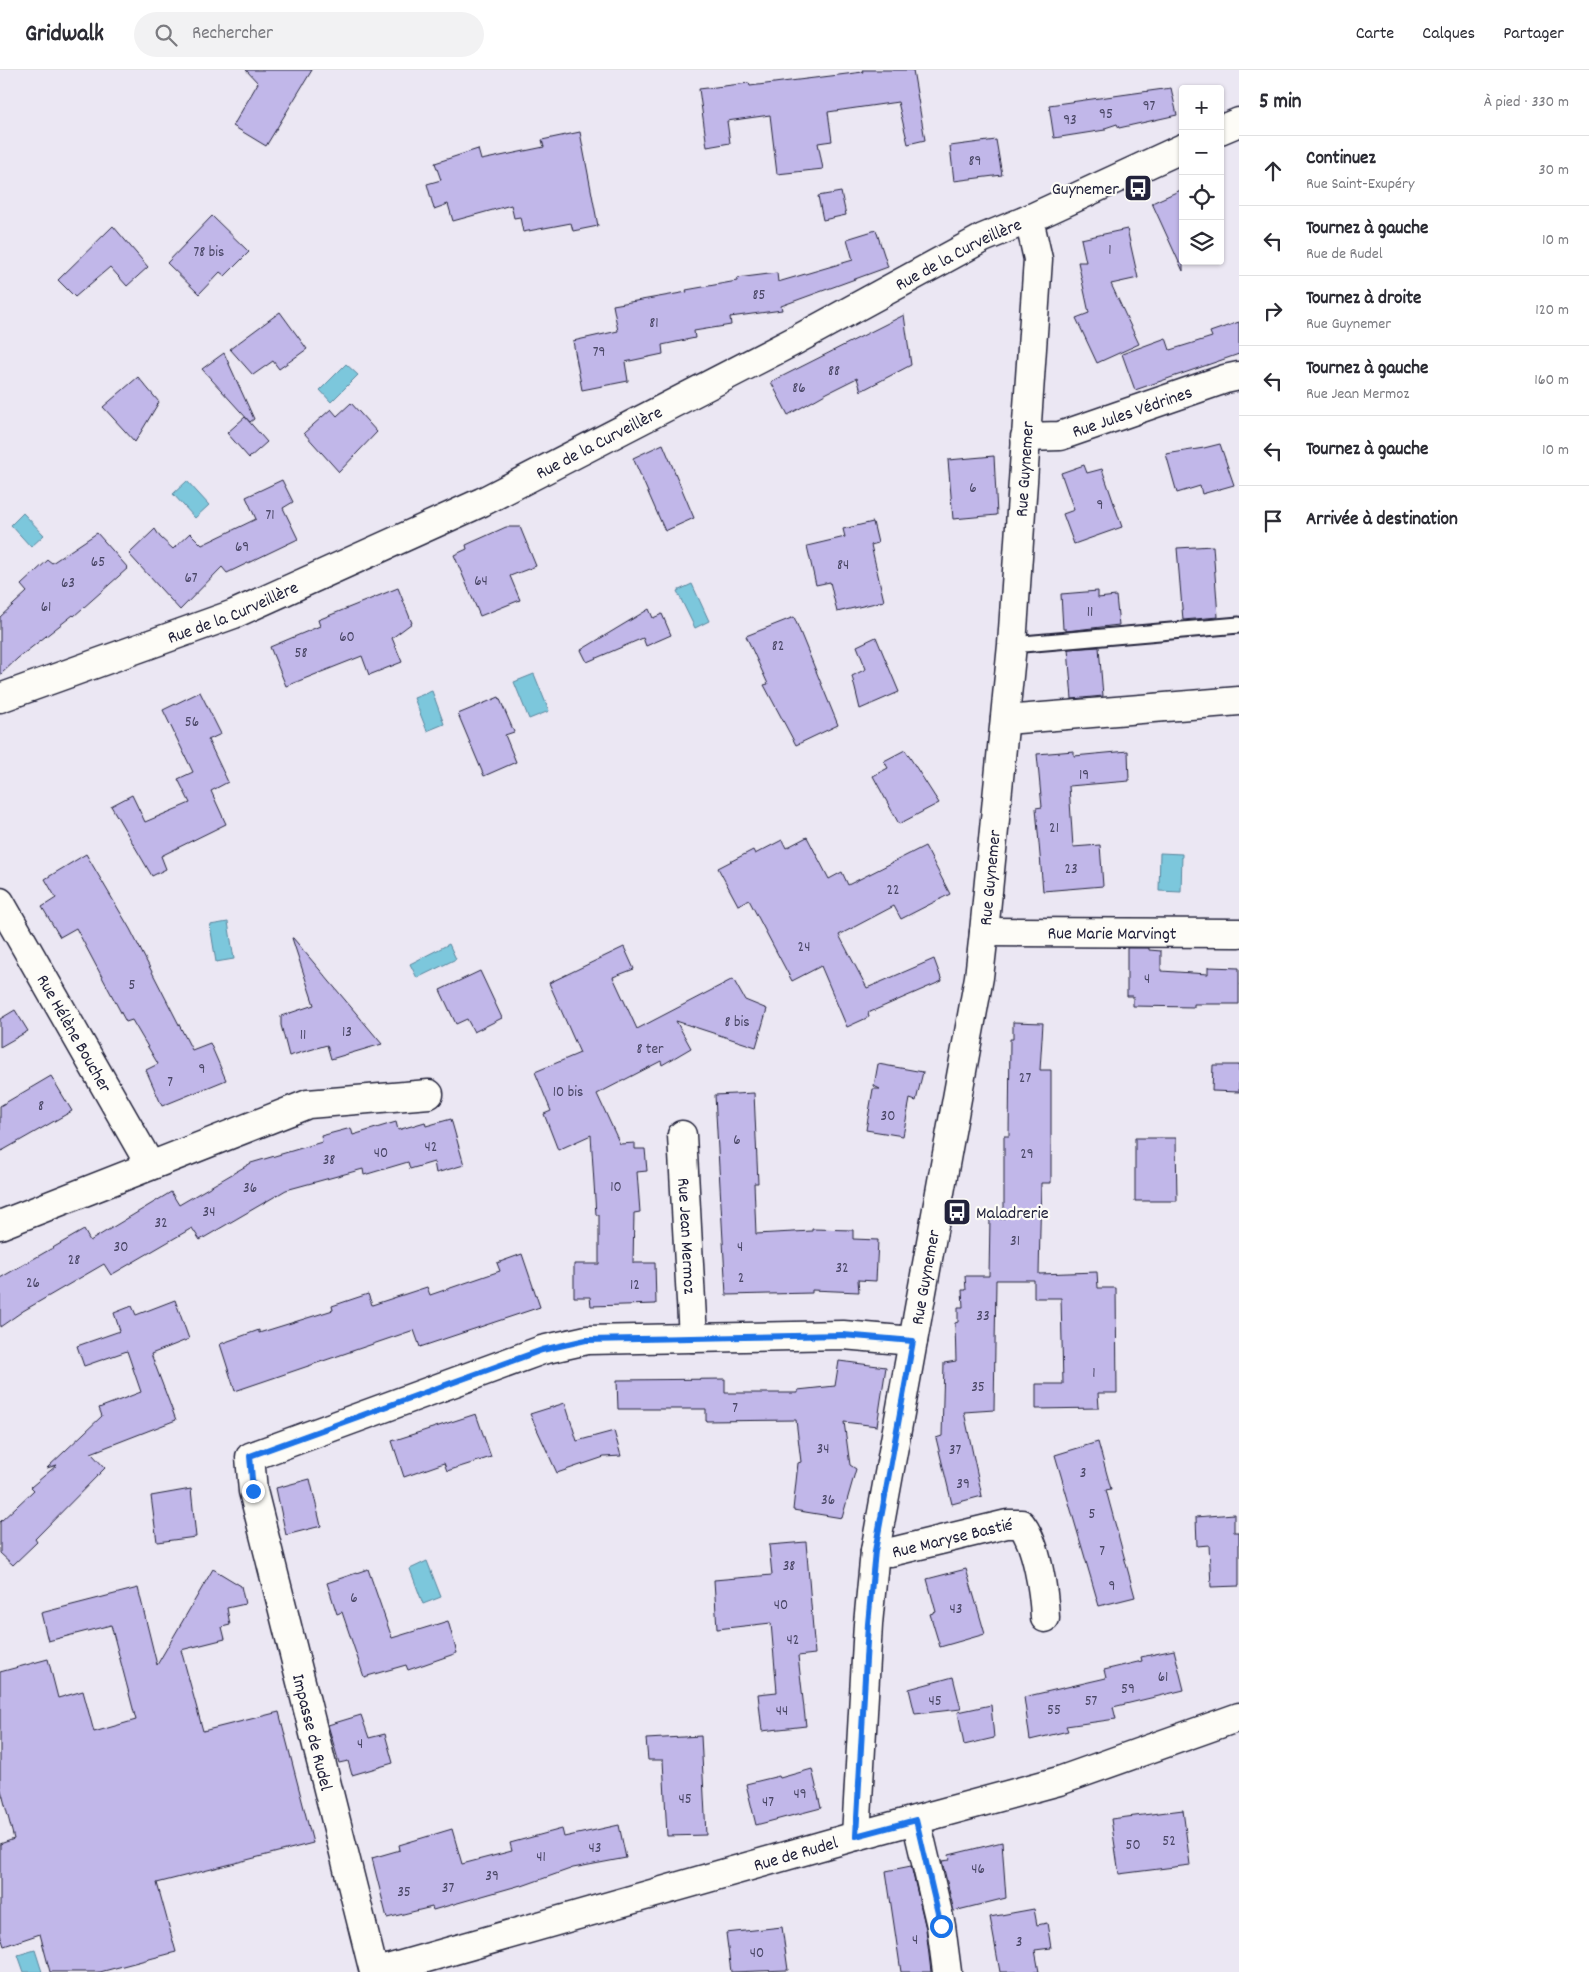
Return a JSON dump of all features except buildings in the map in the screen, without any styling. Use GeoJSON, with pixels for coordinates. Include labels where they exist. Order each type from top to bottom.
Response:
{"type":"FeatureCollection","features":[{"type":"Feature","properties":{"kind":"street"},"geometry":{"type":"LineString","coordinates":[[1224,128],[1239,122]]}},
{"type":"Feature","properties":{"kind":"street","name":"Rue de la Curveillère"},"geometry":{"type":"LineString","coordinates":[[0,698],[234,614],[482,502],[796,340],[982,238],[1029,219],[1179,150]]}},
{"type":"Feature","properties":{"kind":"street","name":"Rue Guynemer"},"geometry":{"type":"LineString","coordinates":[[856,1836],[868,1624],[875,1551],[977,987],[984,932],[1012,645],[1038,259],[1029,219]]}},
{"type":"Feature","properties":{"kind":"street","name":"Rue Jules Védrines"},"geometry":{"type":"LineString","coordinates":[[1025,437],[1060,436],[1225,379],[1239,376]]}},
{"type":"Feature","properties":{"kind":"street"},"geometry":{"type":"LineString","coordinates":[[1005,720],[1239,701]]}},
{"type":"Feature","properties":{"kind":"street","name":"Rue Hélène Boucher"},"geometry":{"type":"LineString","coordinates":[[0,902],[150,1165]]}},
{"type":"Feature","properties":{"kind":"street","name":"Rue Marie Marvingt"},"geometry":{"type":"LineString","coordinates":[[984,932],[1239,933]]}},
{"type":"Feature","properties":{"kind":"street"},"geometry":{"type":"LineString","coordinates":[[0,1226],[308,1104],[429,1094]]}},
{"type":"Feature","properties":{"kind":"street","name":"Rue Jean Mermoz"},"geometry":{"type":"LineString","coordinates":[[682,1135],[693,1338]]}},
{"type":"Feature","properties":{"kind":"street"},"geometry":{"type":"LineString","coordinates":[[693,1338],[843,1335],[913,1341]]}},
{"type":"Feature","properties":{"kind":"street","name":"Impasse de Rudel"},"geometry":{"type":"LineString","coordinates":[[376,1972],[253,1491],[250,1456],[542,1350],[586,1340],[693,1338]]}},
{"type":"Feature","properties":{"kind":"street","name":"Rue Maryse Bastié"},"geometry":{"type":"LineString","coordinates":[[875,1551],[891,1552],[1007,1524],[1021,1524],[1028,1533],[1044,1594],[1045,1618]]}},
{"type":"Feature","properties":{"kind":"street","name":"Rue de Rudel"},"geometry":{"type":"LineString","coordinates":[[376,1972],[856,1836],[1059,1781],[1239,1717]]}},
{"type":"Feature","properties":{"kind":"street"},"geometry":{"type":"LineString","coordinates":[[916,1820],[941,1926],[946,1972]]}},
{"type":"Feature","properties":{"kind":"lane"},"geometry":{"type":"LineString","coordinates":[[1012,645],[1239,625]]}},
{"type":"Feature","properties":{"kind":"water"},"geometry":{"type":"Polygon","coordinates":[[[346,364],[358,375],[331,402],[320,390],[346,364]]]}},
{"type":"Feature","properties":{"kind":"water"},"geometry":{"type":"Polygon","coordinates":[[[187,481],[209,505],[195,518],[173,494],[187,481]]]}},
{"type":"Feature","properties":{"kind":"water"},"geometry":{"type":"Polygon","coordinates":[[[23,513],[44,535],[31,547],[11,525],[23,513]]]}},
{"type":"Feature","properties":{"kind":"water"},"geometry":{"type":"Polygon","coordinates":[[[692,584],[709,621],[695,628],[677,591],[692,584]]]}},
{"type":"Feature","properties":{"kind":"water"},"geometry":{"type":"Polygon","coordinates":[[[534,674],[549,711],[529,719],[514,682],[534,674]]]}},
{"type":"Feature","properties":{"kind":"water"},"geometry":{"type":"Polygon","coordinates":[[[432,691],[444,724],[427,731],[414,698],[432,691]]]}},
{"type":"Feature","properties":{"kind":"water"},"geometry":{"type":"Polygon","coordinates":[[[1160,853],[1182,854],[1181,892],[1159,891],[1160,853]]]}},
{"type":"Feature","properties":{"kind":"water"},"geometry":{"type":"Polygon","coordinates":[[[228,922],[234,959],[216,962],[210,925],[228,922]]]}},
{"type":"Feature","properties":{"kind":"water"},"geometry":{"type":"Polygon","coordinates":[[[449,944],[456,959],[417,978],[410,964],[449,944]]]}},
{"type":"Feature","properties":{"kind":"water"},"geometry":{"type":"Polygon","coordinates":[[[427,1561],[441,1597],[423,1604],[410,1569],[427,1561]]]}},
{"type":"Feature","properties":{"kind":"water"},"geometry":{"type":"Polygon","coordinates":[[[35,1950],[42,1972],[24,1972],[18,1955],[35,1950]]]}},
{"type":"Feature","properties":{"kind":"place","name":"Guynemer"},"geometry":{"type":"Point","coordinates":[1138,188]}},
{"type":"Feature","properties":{"kind":"place","name":"Maladrerie"},"geometry":{"type":"Point","coordinates":[957,1212]}},
{"type":"Feature","properties":{"kind":"route"},"geometry":{"type":"LineString","coordinates":[[253,1491],[250,1456],[542,1350],[586,1340],[843,1335],[913,1341],[875,1551],[868,1624],[856,1836],[916,1820],[941,1926]]}}]}
